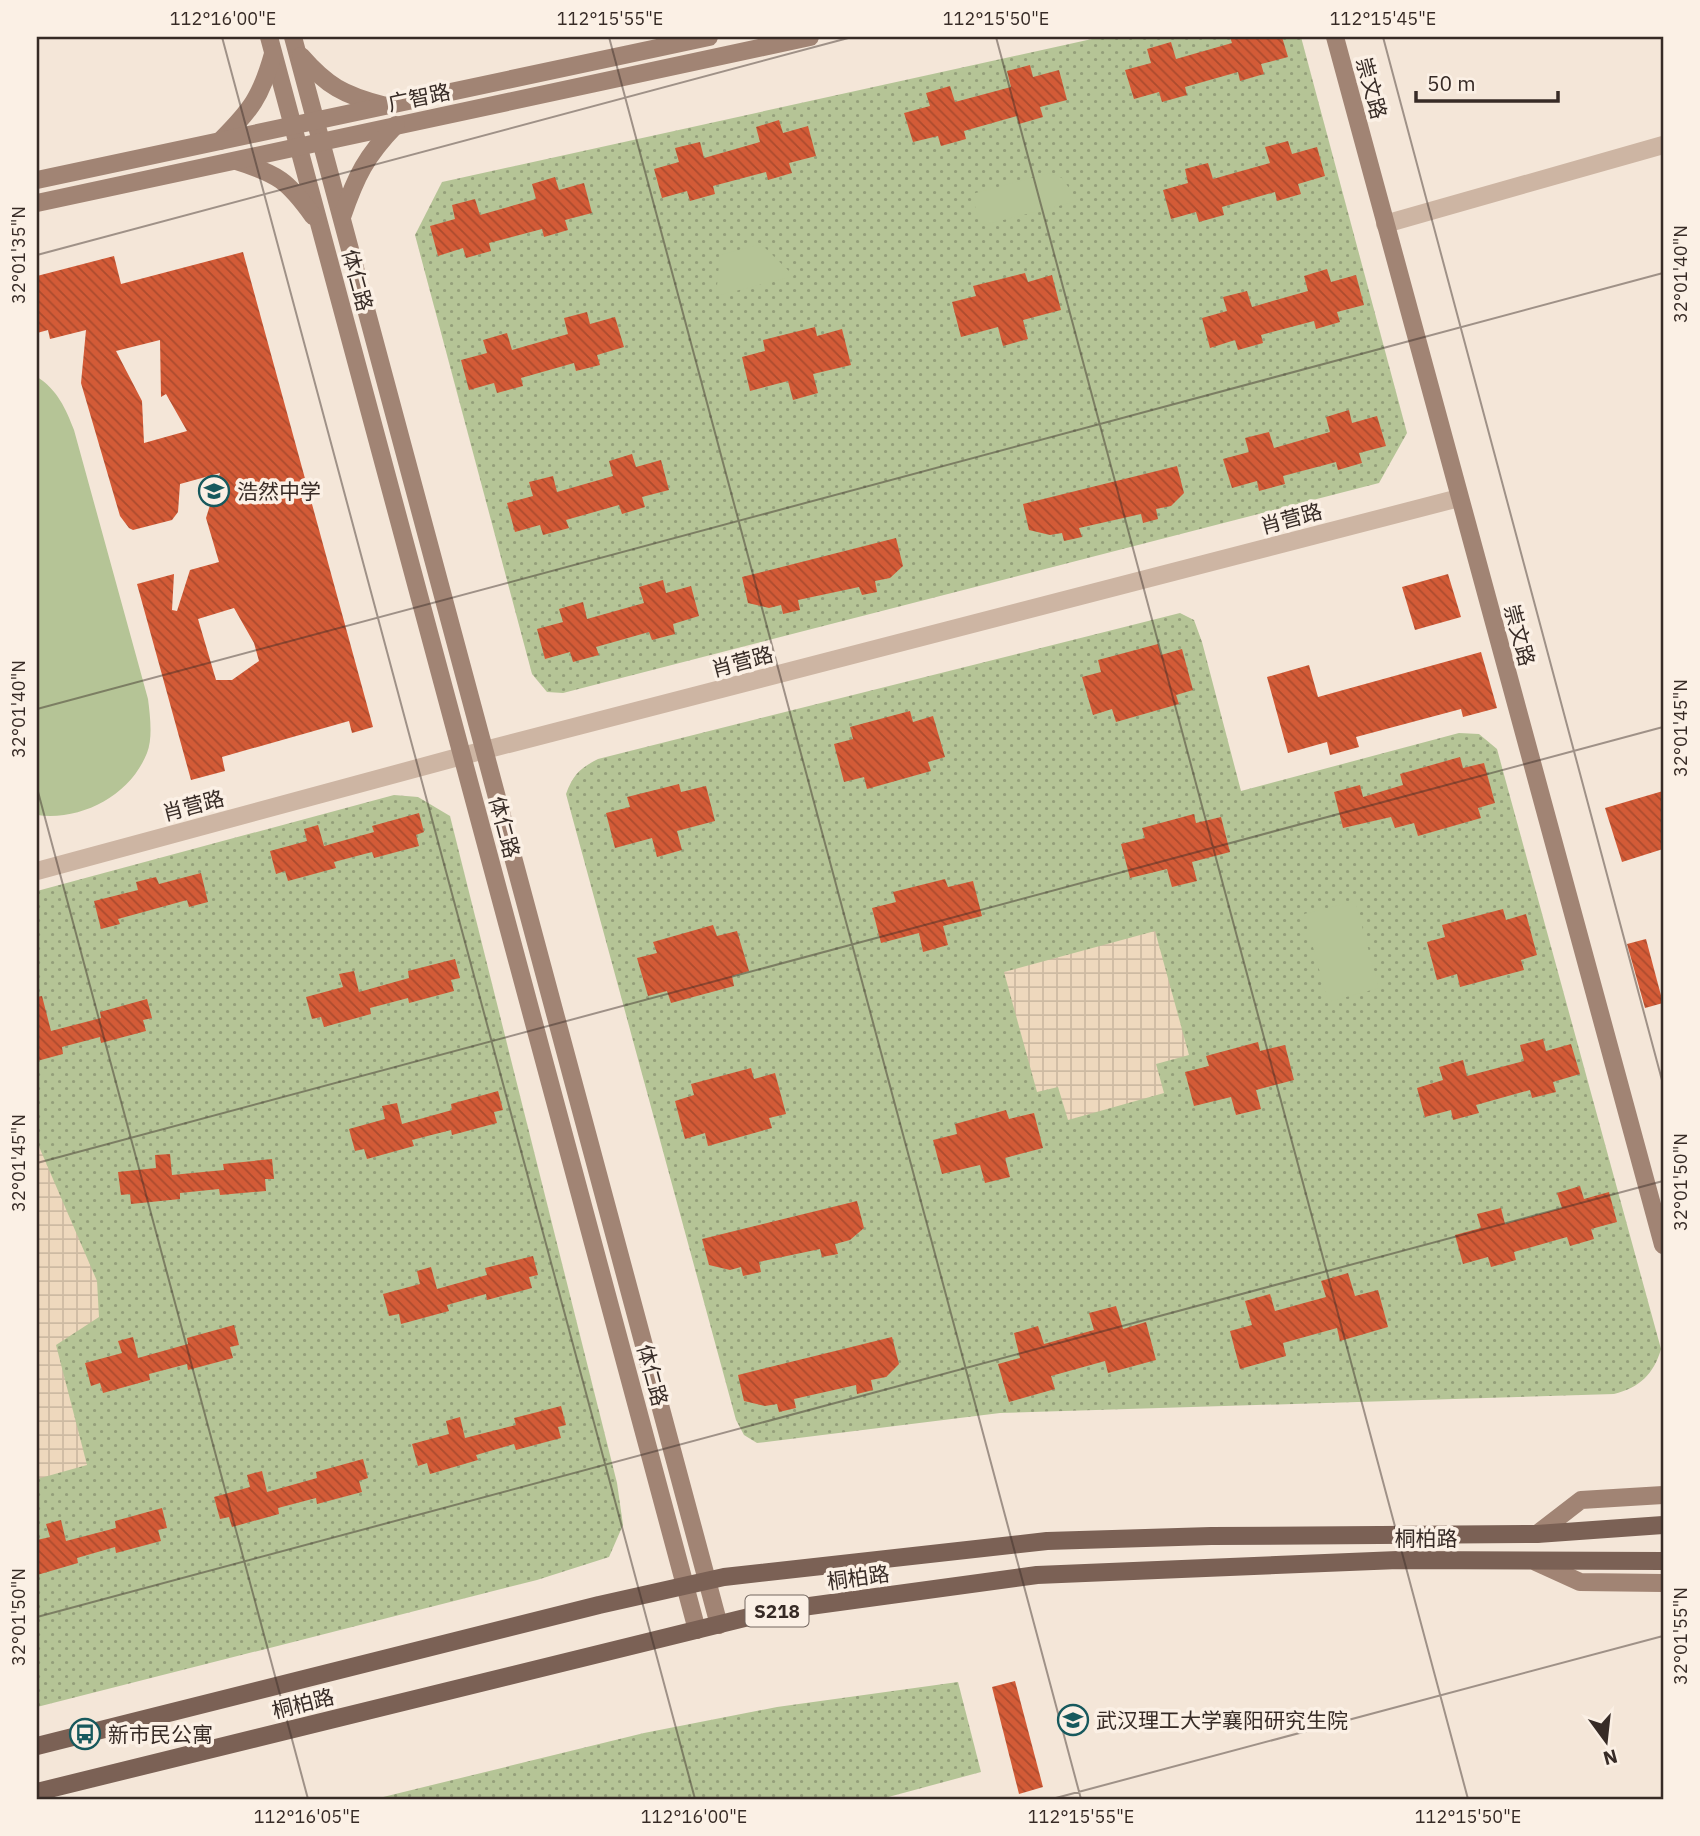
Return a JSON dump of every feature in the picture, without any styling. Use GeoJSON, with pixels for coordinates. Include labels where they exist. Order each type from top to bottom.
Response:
{"type":"FeatureCollection","features":[{"type":"Feature","properties":{"kind":"main road"},"geometry":{"type":"LineString","coordinates":[[37,1746],[686,1586],[856,1561],[1047,1541],[1211,1536],[1537,1534],[1663,1525]]}},
{"type":"Feature","properties":{"kind":"main road","name":"桐柏路"},"geometry":{"type":"LineString","coordinates":[[37,1793],[773,1611],[1037,1575],[1398,1560],[1663,1561]]}},
{"type":"Feature","properties":{"kind":"street","name":"广智路"},"geometry":{"type":"LineString","coordinates":[[37,180],[709,37]]}},
{"type":"Feature","properties":{"kind":"street","name":"广智路"},"geometry":{"type":"LineString","coordinates":[[37,203],[810,37]]}},
{"type":"Feature","properties":{"kind":"street","name":"崇文路"},"geometry":{"type":"LineString","coordinates":[[1335,37],[1663,1245]]}},
{"type":"Feature","properties":{"kind":"street"},"geometry":{"type":"LineString","coordinates":[[295,44],[318,76],[345,95],[385,106]]}},
{"type":"Feature","properties":{"kind":"street","name":"体仁路"},"geometry":{"type":"LineString","coordinates":[[295,44],[719,1625]]}},
{"type":"Feature","properties":{"kind":"street"},"geometry":{"type":"LineString","coordinates":[[220,141],[245,116],[262,91],[271,45]]}},
{"type":"Feature","properties":{"kind":"street","name":"体仁路"},"geometry":{"type":"LineString","coordinates":[[271,45],[697,1630]]}},
{"type":"Feature","properties":{"kind":"street"},"geometry":{"type":"LineString","coordinates":[[342,216],[356,175],[370,151],[396,125]]}},
{"type":"Feature","properties":{"kind":"street"},"geometry":{"type":"LineString","coordinates":[[1385,224],[1663,145]]}},
{"type":"Feature","properties":{"kind":"street"},"geometry":{"type":"LineString","coordinates":[[233,160],[265,170],[292,187],[320,226]]}},
{"type":"Feature","properties":{"kind":"street","name":"肖营路"},"geometry":{"type":"LineString","coordinates":[[37,871],[462,757],[1459,498]]}},
{"type":"Feature","properties":{"kind":"street"},"geometry":{"type":"LineString","coordinates":[[1537,1534],[1580,1500],[1663,1495]]}},
{"type":"Feature","properties":{"kind":"street"},"geometry":{"type":"LineString","coordinates":[[1536,1562],[1580,1582],[1663,1583]]}},
{"type":"Feature","properties":{"kind":"green space"},"geometry":{"type":"Polygon","coordinates":[[[1101,37],[1301,37],[1407,433],[1379,483],[563,693],[547,692],[532,674],[415,235],[442,182],[1101,37]]]}},
{"type":"Feature","properties":{"kind":"green space"},"geometry":{"type":"Polygon","coordinates":[[[1050,173],[1062,178],[1078,201],[980,226],[972,194],[1050,173]]]}},
{"type":"Feature","properties":{"kind":"green space"},"geometry":{"type":"Polygon","coordinates":[[[761,244],[794,276],[716,296],[720,255],[761,244]]]}},
{"type":"Feature","properties":{"kind":"green space"},"geometry":{"type":"Polygon","coordinates":[[[37,377],[55,394],[74,430],[148,699],[150,726],[147,753],[129,782],[102,802],[87,809],[54,816],[37,815],[37,377]]]}},
{"type":"Feature","properties":{"kind":"green space"},"geometry":{"type":"Polygon","coordinates":[[[1180,613],[1194,620],[1202,642],[1241,791],[1459,733],[1479,734],[1497,749],[1661,1349],[1654,1366],[1638,1384],[1614,1394],[1000,1413],[757,1443],[744,1435],[736,1420],[566,794],[571,782],[582,769],[598,759],[1180,613]]]}},
{"type":"Feature","properties":{"kind":"green space"},"geometry":{"type":"Polygon","coordinates":[[[394,795],[418,797],[450,816],[617,1483],[623,1525],[609,1557],[537,1580],[37,1707],[37,891],[394,795]]]}},
{"type":"Feature","properties":{"kind":"green space"},"geometry":{"type":"Polygon","coordinates":[[[1355,901],[1379,988],[1328,1002],[1304,914],[1355,901]]]}},
{"type":"Feature","properties":{"kind":"green space"},"geometry":{"type":"Polygon","coordinates":[[[958,1682],[981,1772],[881,1799],[375,1799],[644,1733],[777,1707],[958,1682]]]}},
{"type":"Feature","properties":{"kind":"shaded area"},"geometry":{"type":"Polygon","coordinates":[[[1155,931],[1189,1055],[1156,1064],[1164,1093],[1068,1120],[1058,1087],[1037,1092],[1004,972],[1155,931]]]}},
{"type":"Feature","properties":{"kind":"shaded area"},"geometry":{"type":"Polygon","coordinates":[[[37,1142],[97,1281],[99,1317],[56,1345],[87,1465],[37,1479],[37,1142]]]}},
{"type":"Feature","properties":{"kind":"building"},"geometry":{"type":"Polygon","coordinates":[[[1230,37],[1282,37],[1288,57],[1261,64],[1264,74],[1240,81],[1238,72],[1185,87],[1187,95],[1162,102],[1159,92],[1134,99],[1125,70],[1151,63],[1147,49],[1171,42],[1176,59],[1232,43],[1230,37]]]}},
{"type":"Feature","properties":{"kind":"building"},"geometry":{"type":"Polygon","coordinates":[[[1030,65],[1033,77],[1059,70],[1067,100],[1040,107],[1043,117],[1019,124],[1017,116],[964,131],[966,139],[941,146],[938,136],[913,142],[904,113],[930,106],[926,93],[950,86],[955,102],[1011,87],[1007,71],[1030,65]]]}},
{"type":"Feature","properties":{"kind":"building"},"geometry":{"type":"Polygon","coordinates":[[[779,120],[783,133],[808,126],[816,156],[789,163],[792,173],[768,180],[766,172],[713,186],[715,194],[690,201],[687,191],[662,198],[654,169],[679,162],[675,148],[700,142],[704,158],[760,142],[756,127],[779,120]]]}},
{"type":"Feature","properties":{"kind":"building"},"geometry":{"type":"Polygon","coordinates":[[[1288,141],[1292,154],[1317,147],[1325,176],[1298,184],[1301,194],[1277,201],[1275,192],[1222,207],[1224,215],[1199,222],[1196,212],[1171,219],[1163,190],[1188,183],[1185,169],[1208,163],[1213,179],[1270,163],[1265,147],[1288,141]]]}},
{"type":"Feature","properties":{"kind":"building"},"geometry":{"type":"Polygon","coordinates":[[[555,177],[559,190],[584,183],[592,213],[565,220],[568,230],[544,237],[542,229],[489,243],[491,251],[466,258],[463,248],[438,256],[430,226],[455,219],[452,205],[475,199],[480,215],[536,199],[532,184],[555,177]]]}},
{"type":"Feature","properties":{"kind":"building"},"geometry":{"type":"Polygon","coordinates":[[[243,252],[373,727],[352,733],[349,721],[222,757],[225,771],[191,780],[137,584],[174,574],[172,610],[177,611],[190,570],[219,562],[206,518],[220,473],[180,484],[178,512],[172,520],[133,530],[129,528],[120,516],[81,383],[86,330],[50,339],[48,330],[37,333],[37,276],[114,256],[121,284],[243,252]],[[160,340],[116,351],[142,401],[144,443],[187,431],[166,394],[161,397],[160,340]],[[234,608],[198,619],[216,680],[232,680],[259,661],[254,643],[234,608]]]}},
{"type":"Feature","properties":{"kind":"building"},"geometry":{"type":"Polygon","coordinates":[[[1327,269],[1331,282],[1356,275],[1364,305],[1337,312],[1340,322],[1316,329],[1314,321],[1261,335],[1263,343],[1238,350],[1235,340],[1210,348],[1202,318],[1227,311],[1223,297],[1247,291],[1252,307],[1308,291],[1304,276],[1327,269]]]}},
{"type":"Feature","properties":{"kind":"building"},"geometry":{"type":"Polygon","coordinates":[[[1025,273],[1028,282],[1052,275],[1061,310],[1023,320],[1028,339],[1003,346],[998,327],[961,337],[952,302],[976,296],[973,286],[1025,273]]]}},
{"type":"Feature","properties":{"kind":"building"},"geometry":{"type":"Polygon","coordinates":[[[587,312],[590,324],[615,317],[624,347],[597,355],[600,365],[576,371],[574,363],[521,378],[523,386],[497,393],[494,383],[469,390],[461,360],[487,353],[483,340],[507,333],[512,350],[568,334],[564,318],[587,312]]]}},
{"type":"Feature","properties":{"kind":"building"},"geometry":{"type":"Polygon","coordinates":[[[815,327],[817,336],[842,329],[851,365],[813,374],[818,393],[793,400],[788,381],[750,391],[742,357],[765,351],[763,340],[815,327]]]}},
{"type":"Feature","properties":{"kind":"building"},"geometry":{"type":"Polygon","coordinates":[[[1349,410],[1352,423],[1377,416],[1386,446],[1359,453],[1362,463],[1338,470],[1336,462],[1283,476],[1285,484],[1259,491],[1257,481],[1232,488],[1223,459],[1249,452],[1245,438],[1269,432],[1274,448],[1330,432],[1326,417],[1349,410]]]}},
{"type":"Feature","properties":{"kind":"building"},"geometry":{"type":"Polygon","coordinates":[[[632,454],[636,467],[661,460],[669,490],[642,497],[645,507],[622,514],[619,505],[566,520],[569,528],[543,535],[540,525],[515,532],[507,503],[533,496],[529,482],[553,476],[557,492],[613,476],[609,461],[632,454]]]}},
{"type":"Feature","properties":{"kind":"building"},"geometry":{"type":"Polygon","coordinates":[[[1177,466],[1184,493],[1171,506],[1156,509],[1158,519],[1143,523],[1141,514],[1079,528],[1082,537],[1064,541],[1062,533],[1050,535],[1029,530],[1023,504],[1177,466]]]}},
{"type":"Feature","properties":{"kind":"building"},"geometry":{"type":"Polygon","coordinates":[[[896,538],[903,566],[890,578],[875,581],[877,592],[862,595],[859,587],[798,600],[800,610],[783,614],[781,605],[769,608],[748,603],[742,577],[896,538]]]}},
{"type":"Feature","properties":{"kind":"building"},"geometry":{"type":"Polygon","coordinates":[[[1448,574],[1461,617],[1415,630],[1402,587],[1448,574]]]}},
{"type":"Feature","properties":{"kind":"building"},"geometry":{"type":"Polygon","coordinates":[[[663,580],[666,593],[691,586],[699,616],[673,624],[675,634],[652,640],[649,632],[596,647],[599,655],[573,662],[570,652],[545,659],[537,629],[563,622],[559,609],[583,602],[587,619],[644,603],[639,587],[663,580]]]}},
{"type":"Feature","properties":{"kind":"building"},"geometry":{"type":"Polygon","coordinates":[[[1158,644],[1161,655],[1182,649],[1193,690],[1176,695],[1179,704],[1116,722],[1112,709],[1093,715],[1082,677],[1101,672],[1098,660],[1158,644]]]}},
{"type":"Feature","properties":{"kind":"building"},"geometry":{"type":"Polygon","coordinates":[[[1481,652],[1497,708],[1463,717],[1461,709],[1356,737],[1359,747],[1330,755],[1327,742],[1288,753],[1267,677],[1309,665],[1318,697],[1481,652]]]}},
{"type":"Feature","properties":{"kind":"building"},"geometry":{"type":"Polygon","coordinates":[[[910,711],[913,722],[933,716],[945,757],[928,762],[931,771],[867,789],[864,777],[844,782],[834,744],[853,739],[850,727],[910,711]]]}},
{"type":"Feature","properties":{"kind":"building"},"geometry":{"type":"Polygon","coordinates":[[[1460,757],[1463,768],[1484,763],[1495,803],[1478,808],[1481,818],[1418,836],[1414,823],[1395,828],[1391,817],[1343,828],[1334,792],[1360,785],[1363,797],[1403,785],[1400,774],[1460,757]]]}},
{"type":"Feature","properties":{"kind":"building"},"geometry":{"type":"Polygon","coordinates":[[[679,784],[681,792],[706,786],[715,821],[677,831],[682,850],[657,857],[652,838],[615,848],[606,813],[630,807],[627,797],[679,784]]]}},
{"type":"Feature","properties":{"kind":"building"},"geometry":{"type":"Polygon","coordinates":[[[1663,791],[1663,849],[1622,862],[1605,808],[1663,791]]]}},
{"type":"Feature","properties":{"kind":"building"},"geometry":{"type":"Polygon","coordinates":[[[419,813],[424,832],[416,835],[419,846],[374,858],[372,852],[334,862],[336,868],[288,881],[285,871],[276,874],[270,851],[307,841],[304,829],[318,825],[324,846],[374,832],[372,826],[419,813]]]}},
{"type":"Feature","properties":{"kind":"building"},"geometry":{"type":"Polygon","coordinates":[[[1194,814],[1196,823],[1221,817],[1230,852],[1192,862],[1197,881],[1172,887],[1167,869],[1130,878],[1121,844],[1145,838],[1142,828],[1194,814]]]}},
{"type":"Feature","properties":{"kind":"building"},"geometry":{"type":"Polygon","coordinates":[[[201,873],[208,902],[189,907],[187,900],[118,919],[120,924],[101,929],[94,901],[138,890],[136,882],[156,877],[159,884],[201,873]]]}},
{"type":"Feature","properties":{"kind":"building"},"geometry":{"type":"Polygon","coordinates":[[[945,879],[948,887],[973,881],[982,916],[943,926],[948,945],[923,952],[919,933],[881,943],[872,908],[896,902],[893,892],[945,879]]]}},
{"type":"Feature","properties":{"kind":"building"},"geometry":{"type":"Polygon","coordinates":[[[1503,909],[1506,920],[1526,914],[1537,955],[1521,960],[1524,970],[1460,987],[1457,974],[1437,980],[1427,942],[1445,937],[1442,925],[1503,909]]]}},
{"type":"Feature","properties":{"kind":"building"},"geometry":{"type":"Polygon","coordinates":[[[713,925],[717,936],[737,931],[749,971],[732,976],[734,986],[671,1003],[667,991],[648,996],[637,958],[657,953],[653,942],[713,925]]]}},
{"type":"Feature","properties":{"kind":"building"},"geometry":{"type":"Polygon","coordinates":[[[1646,939],[1663,1003],[1645,1008],[1627,944],[1646,939]]]}},
{"type":"Feature","properties":{"kind":"building"},"geometry":{"type":"Polygon","coordinates":[[[455,959],[460,978],[451,980],[454,991],[409,1003],[408,998],[370,1008],[371,1014],[324,1027],[321,1017],[312,1019],[306,997],[343,987],[339,974],[354,971],[359,992],[409,978],[408,971],[455,959]]]}},
{"type":"Feature","properties":{"kind":"building"},"geometry":{"type":"Polygon","coordinates":[[[42,996],[51,1031],[101,1018],[100,1012],[147,999],[152,1018],[143,1020],[146,1031],[101,1043],[100,1037],[62,1047],[63,1054],[37,1061],[37,997],[42,996]]]}},
{"type":"Feature","properties":{"kind":"building"},"geometry":{"type":"Polygon","coordinates":[[[1543,1039],[1546,1051],[1571,1044],[1580,1074],[1553,1082],[1556,1092],[1532,1098],[1530,1090],[1476,1105],[1479,1113],[1453,1120],[1451,1110],[1425,1117],[1417,1088],[1443,1080],[1439,1067],[1463,1060],[1467,1076],[1524,1061],[1520,1045],[1543,1039]]]}},
{"type":"Feature","properties":{"kind":"building"},"geometry":{"type":"Polygon","coordinates":[[[1258,1042],[1260,1051],[1285,1045],[1294,1080],[1256,1090],[1261,1109],[1236,1115],[1231,1097],[1194,1106],[1185,1072],[1209,1066],[1206,1056],[1258,1042]]]}},
{"type":"Feature","properties":{"kind":"building"},"geometry":{"type":"Polygon","coordinates":[[[751,1068],[754,1079],[775,1073],[786,1114],[769,1118],[772,1128],[708,1146],[705,1133],[685,1139],[675,1101],[694,1095],[691,1084],[751,1068]]]}},
{"type":"Feature","properties":{"kind":"building"},"geometry":{"type":"Polygon","coordinates":[[[498,1091],[503,1110],[494,1112],[497,1123],[452,1135],[451,1130],[412,1140],[414,1146],[367,1159],[364,1149],[355,1151],[349,1129],[385,1119],[382,1106],[397,1103],[402,1124],[452,1110],[451,1104],[498,1091]]]}},
{"type":"Feature","properties":{"kind":"building"},"geometry":{"type":"Polygon","coordinates":[[[1006,1110],[1009,1119],[1034,1113],[1043,1148],[1005,1158],[1010,1177],[985,1183],[980,1165],[942,1174],[933,1140],[957,1134],[955,1124],[1006,1110]]]}},
{"type":"Feature","properties":{"kind":"building"},"geometry":{"type":"Polygon","coordinates":[[[170,1154],[172,1175],[224,1170],[223,1164],[272,1159],[274,1179],[265,1179],[266,1191],[220,1195],[219,1189],[180,1193],[180,1199],[131,1204],[130,1194],[121,1195],[118,1172],[156,1168],[155,1155],[170,1154]]]}},
{"type":"Feature","properties":{"kind":"building"},"geometry":{"type":"Polygon","coordinates":[[[1580,1186],[1584,1199],[1609,1192],[1617,1222],[1591,1229],[1594,1239],[1570,1246],[1567,1237],[1514,1252],[1516,1260],[1491,1267],[1488,1257],[1463,1264],[1455,1235],[1481,1228],[1477,1214],[1501,1208],[1505,1224],[1562,1208],[1557,1193],[1580,1186]]]}},
{"type":"Feature","properties":{"kind":"building"},"geometry":{"type":"Polygon","coordinates":[[[857,1201],[864,1228],[850,1240],[835,1244],[838,1254],[822,1257],[820,1249],[759,1262],[761,1272],[743,1276],[741,1267],[730,1270],[709,1265],[702,1239],[857,1201]]]}},
{"type":"Feature","properties":{"kind":"building"},"geometry":{"type":"Polygon","coordinates":[[[533,1256],[538,1275],[529,1277],[532,1288],[487,1300],[486,1294],[447,1305],[449,1311],[401,1324],[399,1314],[389,1316],[383,1294],[420,1284],[417,1271],[431,1267],[437,1289],[487,1275],[485,1268],[533,1256]]]}},
{"type":"Feature","properties":{"kind":"building"},"geometry":{"type":"Polygon","coordinates":[[[1348,1273],[1355,1296],[1378,1290],[1388,1327],[1340,1341],[1337,1328],[1283,1343],[1286,1356],[1240,1369],[1230,1331],[1252,1325],[1245,1301],[1270,1294],[1275,1311],[1326,1297],[1321,1281],[1348,1273]]]}},
{"type":"Feature","properties":{"kind":"building"},"geometry":{"type":"Polygon","coordinates":[[[1116,1306],[1123,1329],[1146,1322],[1156,1360],[1108,1373],[1105,1361],[1051,1376],[1055,1389],[1009,1402],[998,1364],[1020,1358],[1014,1333],[1038,1326],[1044,1344],[1094,1330],[1089,1313],[1116,1306]]]}},
{"type":"Feature","properties":{"kind":"building"},"geometry":{"type":"Polygon","coordinates":[[[234,1325],[239,1345],[230,1347],[233,1358],[188,1370],[187,1364],[149,1374],[150,1380],[103,1393],[100,1383],[91,1386],[85,1363],[122,1353],[118,1341],[133,1337],[138,1358],[188,1344],[187,1338],[234,1325]]]}},
{"type":"Feature","properties":{"kind":"building"},"geometry":{"type":"Polygon","coordinates":[[[892,1337],[899,1364],[886,1377],[871,1380],[873,1390],[857,1394],[856,1385],[794,1399],[796,1408],[779,1412],[777,1404],[765,1406],[744,1401],[738,1375],[892,1337]]]}},
{"type":"Feature","properties":{"kind":"building"},"geometry":{"type":"Polygon","coordinates":[[[561,1406],[566,1425],[558,1427],[561,1438],[516,1450],[514,1444],[476,1455],[478,1460],[430,1474],[427,1463],[418,1466],[412,1444],[449,1434],[446,1421],[460,1417],[465,1438],[516,1425],[514,1418],[561,1406]]]}},
{"type":"Feature","properties":{"kind":"building"},"geometry":{"type":"Polygon","coordinates":[[[363,1459],[368,1478],[359,1481],[362,1492],[317,1504],[316,1498],[278,1508],[279,1514],[232,1527],[229,1517],[220,1519],[214,1497],[250,1487],[247,1475],[262,1471],[267,1492],[317,1478],[316,1472],[363,1459]]]}},
{"type":"Feature","properties":{"kind":"building"},"geometry":{"type":"Polygon","coordinates":[[[162,1508],[167,1528],[158,1530],[161,1541],[116,1553],[115,1547],[77,1558],[78,1563],[37,1575],[37,1540],[50,1537],[46,1524],[61,1520],[66,1541],[116,1528],[115,1521],[162,1508]]]}},
{"type":"Feature","properties":{"kind":"building"},"geometry":{"type":"Polygon","coordinates":[[[1015,1681],[1043,1787],[1019,1794],[992,1687],[1015,1681]]]}},
{"type":"Feature","properties":{"kind":"place","name":"浩然中学"},"geometry":{"type":"Point","coordinates":[214,491]}},
{"type":"Feature","properties":{"kind":"place","name":"武汉理工大学襄阳研究生院"},"geometry":{"type":"Point","coordinates":[1073,1720]}},
{"type":"Feature","properties":{"kind":"place","name":"新市民公寓"},"geometry":{"type":"Point","coordinates":[85,1734]}}]}
